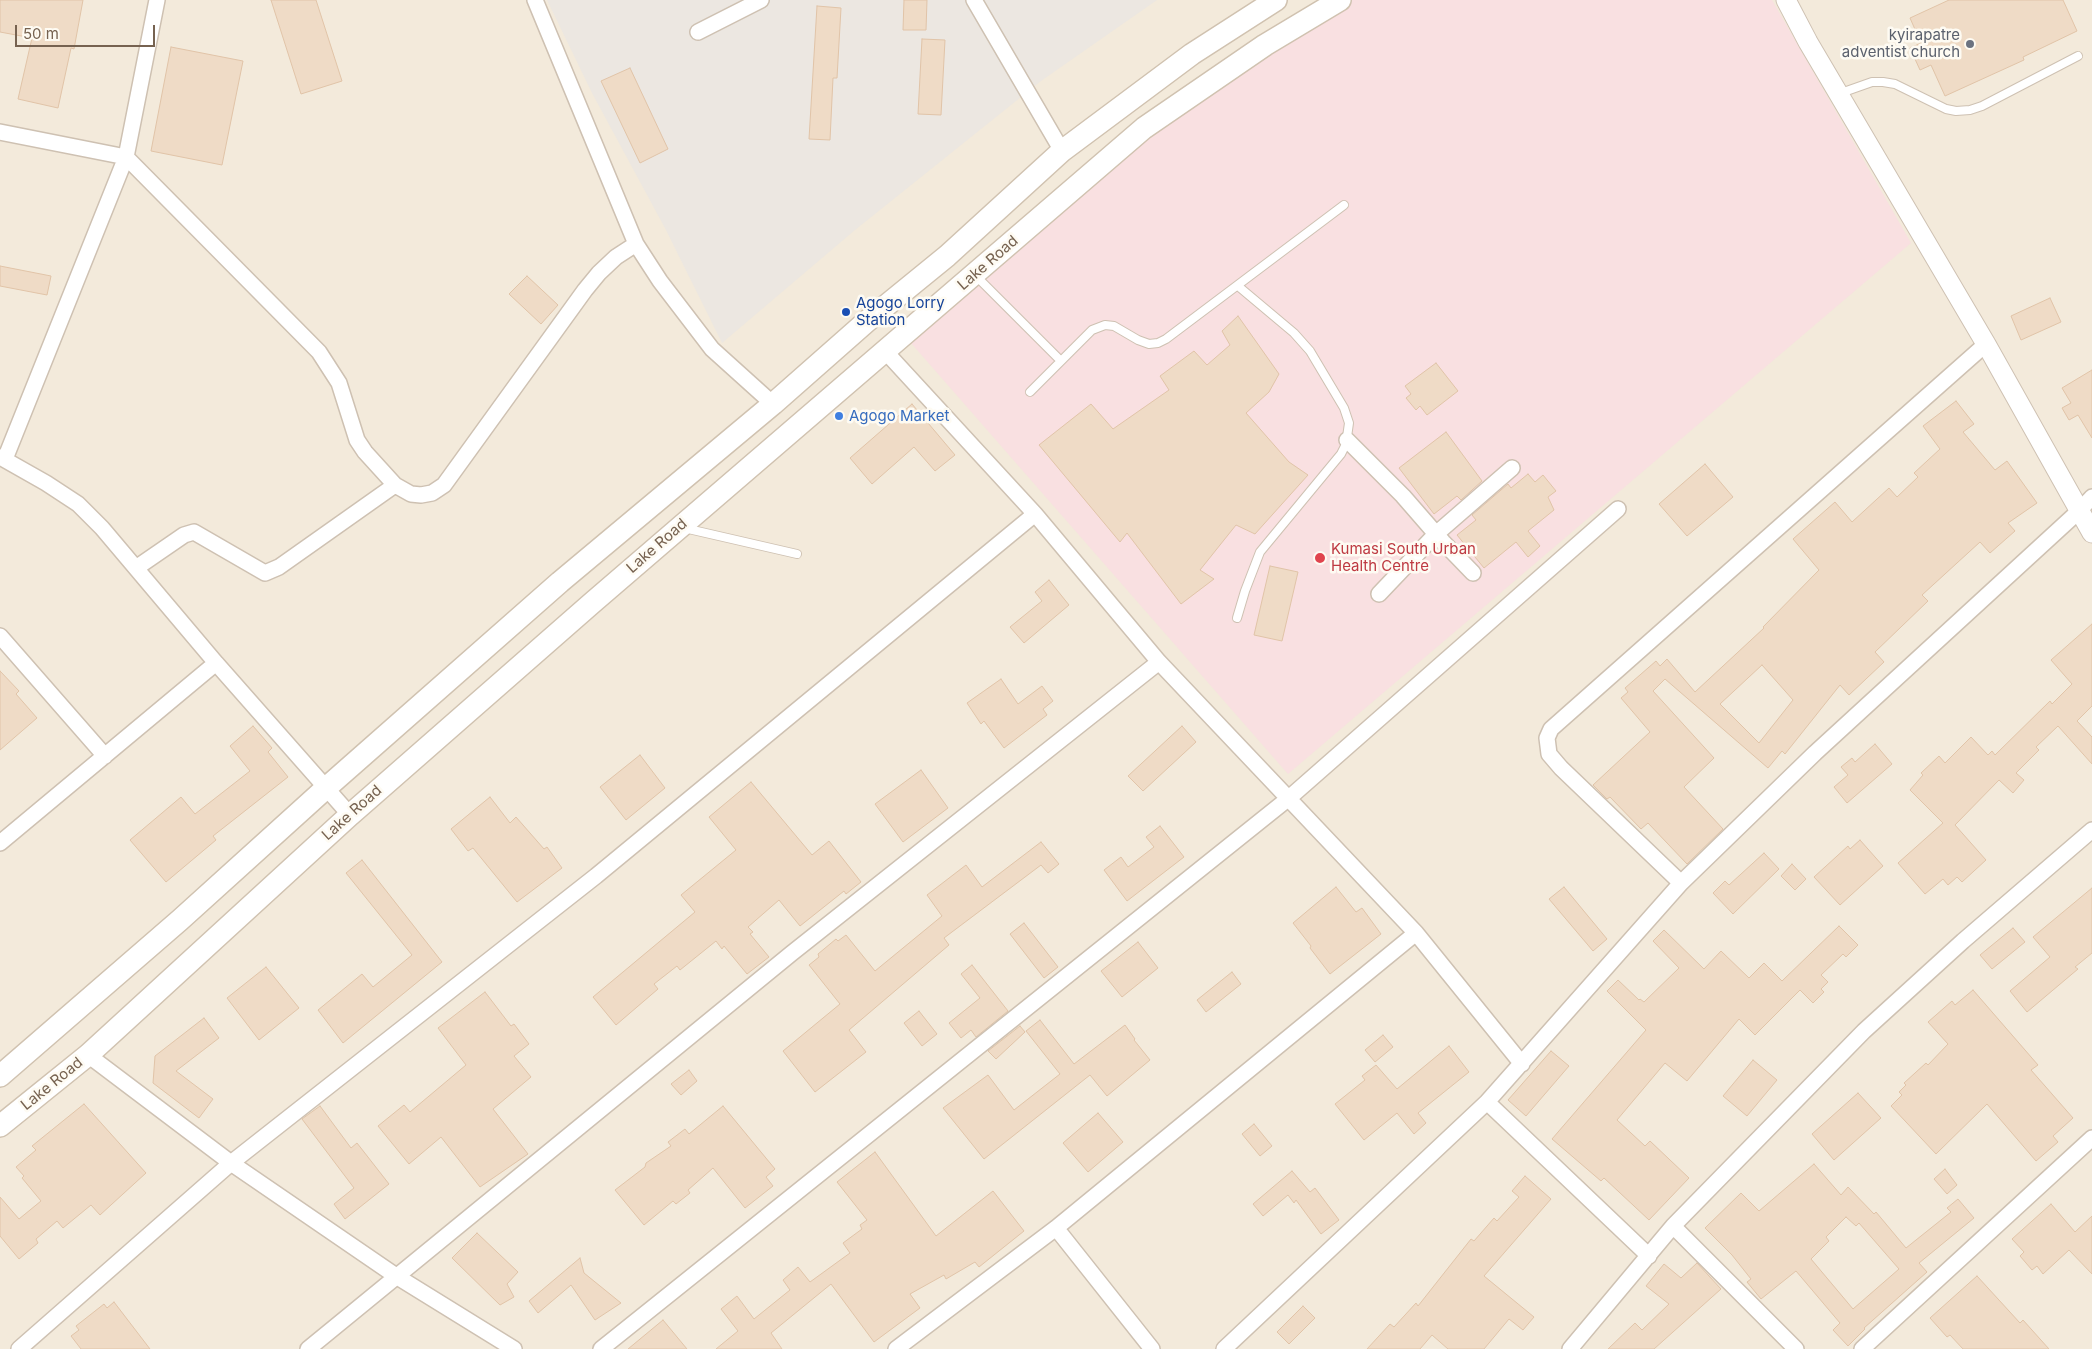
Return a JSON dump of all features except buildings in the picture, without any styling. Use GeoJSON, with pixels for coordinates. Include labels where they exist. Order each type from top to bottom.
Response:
{"type":"FeatureCollection","features":[{"type":"Feature","properties":{"kind":"main road"},"geometry":{"type":"LineString","coordinates":[[0,1076],[180,920],[326,788],[560,582],[773,404],[866,322],[947,256],[1062,151],[1192,54],[1276,0]]}},
{"type":"Feature","properties":{"kind":"main road","name":"Lake Road"},"geometry":{"type":"LineString","coordinates":[[0,1126],[88,1054],[350,815],[680,527],[1144,128],[1257,50],[1340,0]]}},
{"type":"Feature","properties":{"kind":"street"},"geometry":{"type":"LineString","coordinates":[[157,0],[126,157],[3,458],[78,504],[102,528],[216,663],[350,815]]}},
{"type":"Feature","properties":{"kind":"street"},"geometry":{"type":"LineString","coordinates":[[535,0],[546,22],[636,244],[660,281],[712,349],[773,404]]}},
{"type":"Feature","properties":{"kind":"street"},"geometry":{"type":"LineString","coordinates":[[698,32],[762,0]]}},
{"type":"Feature","properties":{"kind":"street"},"geometry":{"type":"LineString","coordinates":[[974,0],[1062,151]]}},
{"type":"Feature","properties":{"kind":"street"},"geometry":{"type":"LineString","coordinates":[[1786,0],[1838,94],[1986,344],[2092,533]]}},
{"type":"Feature","properties":{"kind":"street"},"geometry":{"type":"LineString","coordinates":[[0,132],[126,157],[319,352],[339,383],[358,440],[365,452],[395,485],[411,494],[421,495],[432,492],[444,485],[585,290],[616,257],[636,244]]}},
{"type":"Feature","properties":{"kind":"street"},"geometry":{"type":"LineString","coordinates":[[1680,883],[1561,768],[1550,754],[1548,738],[1551,729],[1986,344]]}},
{"type":"Feature","properties":{"kind":"street"},"geometry":{"type":"LineString","coordinates":[[884,350],[1035,514],[1159,662],[1416,933],[1522,1064]]}},
{"type":"Feature","properties":{"kind":"street"},"geometry":{"type":"LineString","coordinates":[[1347,440],[1403,496],[1473,573]]}},
{"type":"Feature","properties":{"kind":"street"},"geometry":{"type":"LineString","coordinates":[[1379,594],[1436,534],[1512,468]]}},
{"type":"Feature","properties":{"kind":"street"},"geometry":{"type":"LineString","coordinates":[[136,568],[184,535],[194,532],[265,573],[279,567],[395,485]]}},
{"type":"Feature","properties":{"kind":"street"},"geometry":{"type":"LineString","coordinates":[[1224,1349],[1487,1102],[1680,883],[1815,753],[2092,497]]}},
{"type":"Feature","properties":{"kind":"street"},"geometry":{"type":"LineString","coordinates":[[601,1349],[1289,798],[1618,509]]}},
{"type":"Feature","properties":{"kind":"street"},"geometry":{"type":"LineString","coordinates":[[20,1349],[231,1163],[596,876],[1035,514]]}},
{"type":"Feature","properties":{"kind":"street"},"geometry":{"type":"LineString","coordinates":[[0,636],[105,756]]}},
{"type":"Feature","properties":{"kind":"street"},"geometry":{"type":"LineString","coordinates":[[308,1349],[792,953],[1159,662]]}},
{"type":"Feature","properties":{"kind":"street"},"geometry":{"type":"LineString","coordinates":[[0,843],[216,663]]}},
{"type":"Feature","properties":{"kind":"street"},"geometry":{"type":"LineString","coordinates":[[1570,1349],[1673,1226],[1864,1031],[1963,941],[2092,830]]}},
{"type":"Feature","properties":{"kind":"street"},"geometry":{"type":"LineString","coordinates":[[896,1349],[1056,1228],[1416,933]]}},
{"type":"Feature","properties":{"kind":"street"},"geometry":{"type":"LineString","coordinates":[[88,1054],[231,1163],[396,1276],[514,1349]]}},
{"type":"Feature","properties":{"kind":"street"},"geometry":{"type":"LineString","coordinates":[[1487,1102],[1649,1256]]}},
{"type":"Feature","properties":{"kind":"street"},"geometry":{"type":"LineString","coordinates":[[1862,1349],[2092,1138]]}},
{"type":"Feature","properties":{"kind":"street"},"geometry":{"type":"LineString","coordinates":[[1673,1226],[1796,1349]]}},
{"type":"Feature","properties":{"kind":"street"},"geometry":{"type":"LineString","coordinates":[[1056,1228],[1152,1349]]}},
{"type":"Feature","properties":{"kind":"lane"},"geometry":{"type":"LineString","coordinates":[[1838,94],[1872,82],[1883,82],[1894,84],[1946,108],[1956,111],[1970,110],[1982,106],[2078,56]]}},
{"type":"Feature","properties":{"kind":"lane"},"geometry":{"type":"LineString","coordinates":[[1030,392],[1092,330],[1105,326],[1114,326],[1144,342],[1158,343],[1166,340],[1344,205]]}},
{"type":"Feature","properties":{"kind":"lane"},"geometry":{"type":"LineString","coordinates":[[975,275],[1061,361]]}},
{"type":"Feature","properties":{"kind":"lane"},"geometry":{"type":"LineString","coordinates":[[1237,618],[1256,560],[1264,544],[1341,454],[1347,440],[1350,423],[1344,408],[1310,351],[1294,334],[1238,286]]}},
{"type":"Feature","properties":{"kind":"lane"},"geometry":{"type":"LineString","coordinates":[[680,527],[798,554]]}},
{"type":"Feature","properties":{"kind":"shaded area"},"geometry":{"type":"Polygon","coordinates":[[[0,0],[2092,0],[2092,1349],[0,1349],[0,0]]]}},
{"type":"Feature","properties":{"kind":"shaded area"},"geometry":{"type":"Polygon","coordinates":[[[547,0],[1157,0],[1041,81],[855,230],[722,343],[666,230],[592,93],[547,0]]]}},
{"type":"Feature","properties":{"kind":"shaded area","name":"Kumasi South Urban Health Centre"},"geometry":{"type":"Polygon","coordinates":[[[1341,0],[1772,0],[1911,243],[1288,774],[911,343],[1170,110],[1341,0]]]}},
{"type":"Feature","properties":{"kind":"place","name":"kyirapatre adventist church"},"geometry":{"type":"Point","coordinates":[1970,44]}},
{"type":"Feature","properties":{"kind":"place","name":"Agogo Lorry Station"},"geometry":{"type":"Point","coordinates":[846,312]}},
{"type":"Feature","properties":{"kind":"place","name":"Agogo Market"},"geometry":{"type":"Point","coordinates":[839,416]}},
{"type":"Feature","properties":{"kind":"place","name":"Kumasi South Urban Health Centre"},"geometry":{"type":"Point","coordinates":[1320,558]}}]}
